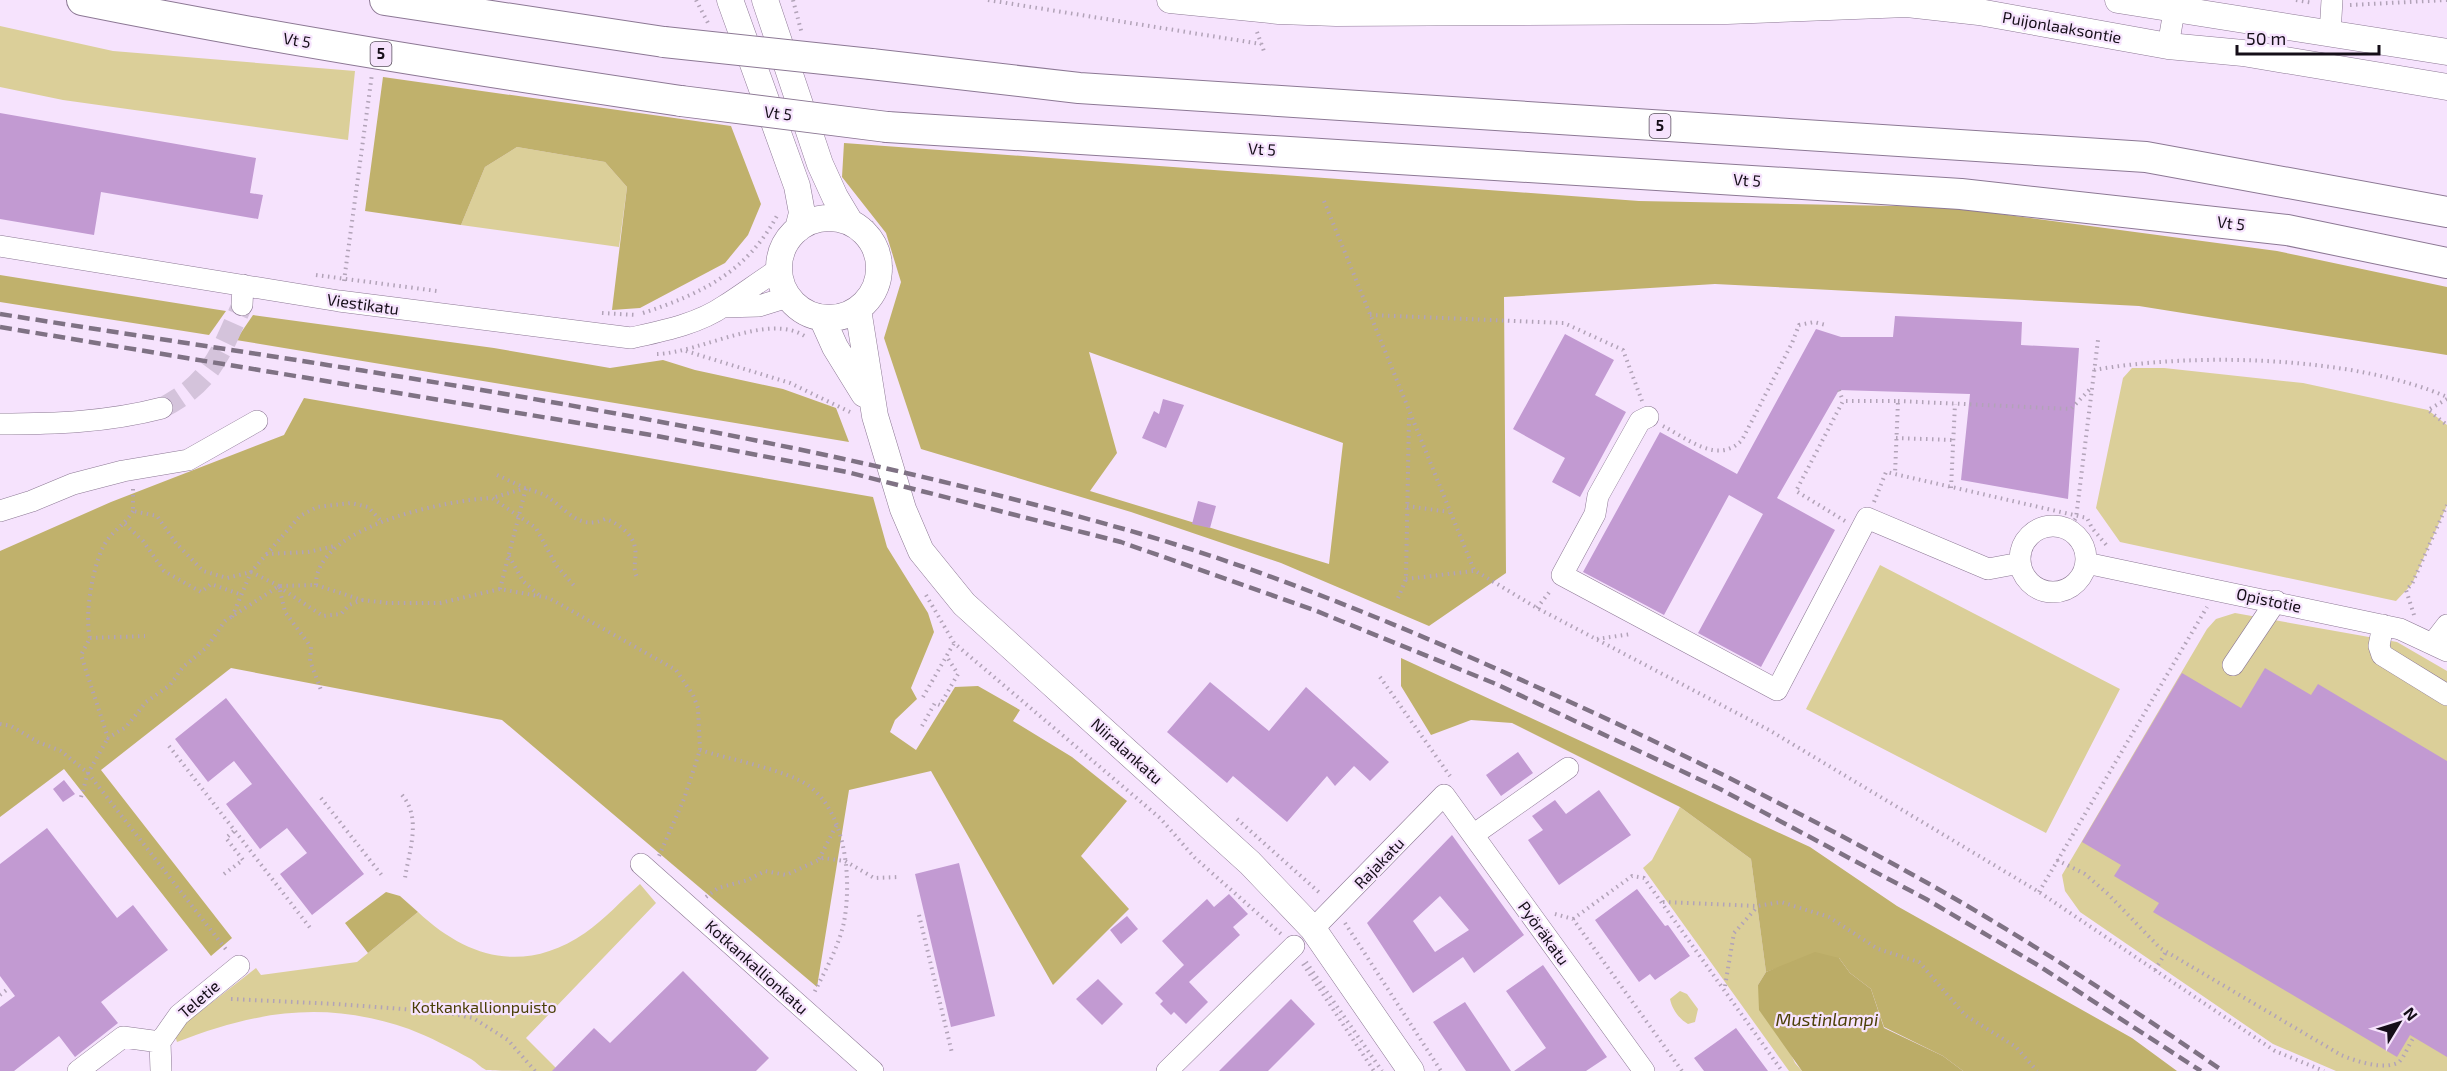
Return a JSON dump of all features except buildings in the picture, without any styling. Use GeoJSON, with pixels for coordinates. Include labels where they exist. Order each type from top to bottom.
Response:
{"type":"FeatureCollection","features":[{"type":"Feature","properties":{"kind":"highway","name":"Vt 5"},"geometry":{"type":"LineString","coordinates":[[82,0],[230,29],[681,101],[887,127],[1960,194],[2287,230],[2447,263]]}},
{"type":"Feature","properties":{"kind":"highway","name":"5"},"geometry":{"type":"LineString","coordinates":[[385,0],[664,42],[1091,89],[2146,157],[2447,212]]}},
{"type":"Feature","properties":{"kind":"main road"},"geometry":{"type":"LineString","coordinates":[[717,0],[741,34]]}},
{"type":"Feature","properties":{"kind":"main road"},"geometry":{"type":"LineString","coordinates":[[730,0],[797,186],[802,213],[798,229],[782,249],[779,270],[788,297],[802,311],[822,318],[836,318],[858,309],[874,291],[879,278],[879,262],[869,237],[850,222],[820,164],[769,5]]}},
{"type":"Feature","properties":{"kind":"main road","name":"Puijonlaaksontie"},"geometry":{"type":"LineString","coordinates":[[1170,0],[1279,11],[1329,6],[1727,11],[1907,4],[1980,6],[2168,46],[2243,53],[2447,87]]}},
{"type":"Feature","properties":{"kind":"main road"},"geometry":{"type":"LineString","coordinates":[[2118,0],[2176,5],[2330,34],[2447,52]]}},
{"type":"Feature","properties":{"kind":"main road"},"geometry":{"type":"LineString","coordinates":[[798,229],[818,219],[829,218],[850,222]]}},
{"type":"Feature","properties":{"kind":"main road","name":"Niiralankatu"},"geometry":{"type":"LineString","coordinates":[[858,309],[864,414]]}},
{"type":"Feature","properties":{"kind":"main road","name":"Niiralankatu"},"geometry":{"type":"LineString","coordinates":[[822,318],[835,347],[855,376],[864,414],[913,537],[930,563],[964,604],[1250,863],[1313,928],[1411,1071]]}},
{"type":"Feature","properties":{"kind":"street"},"geometry":{"type":"LineString","coordinates":[[2330,34],[2332,3]]}},
{"type":"Feature","properties":{"kind":"street"},"geometry":{"type":"LineString","coordinates":[[2168,46],[2176,5]]}},
{"type":"Feature","properties":{"kind":"street","name":"Viestikatu"},"geometry":{"type":"LineString","coordinates":[[0,246],[242,295],[339,301],[632,338],[674,328],[723,307],[750,286],[779,270]]}},
{"type":"Feature","properties":{"kind":"street","name":"Viestikatu"},"geometry":{"type":"LineString","coordinates":[[723,307],[759,306],[788,297]]}},
{"type":"Feature","properties":{"kind":"street"},"geometry":{"type":"LineString","coordinates":[[0,424],[52,424],[119,419],[162,408]]}},
{"type":"Feature","properties":{"kind":"street"},"geometry":{"type":"LineString","coordinates":[[1648,417],[1640,421],[1598,496],[1595,514],[1562,575],[1778,690],[1864,524],[1988,569],[2019,563]]}},
{"type":"Feature","properties":{"kind":"street"},"geometry":{"type":"LineString","coordinates":[[0,511],[73,484],[123,471],[188,460],[258,421]]}},
{"type":"Feature","properties":{"kind":"street"},"geometry":{"type":"LineString","coordinates":[[2072,524],[2082,543],[2086,563],[2077,582],[2058,592],[2037,589],[2029,583],[2019,563],[2023,543],[2038,529],[2072,524]]}},
{"type":"Feature","properties":{"kind":"street","name":"Opistotie"},"geometry":{"type":"LineString","coordinates":[[2086,563],[2383,625],[2417,635],[2440,647]]}},
{"type":"Feature","properties":{"kind":"street"},"geometry":{"type":"LineString","coordinates":[[2233,665],[2276,601]]}},
{"type":"Feature","properties":{"kind":"street"},"geometry":{"type":"LineString","coordinates":[[2383,625],[2379,646],[2382,655],[2447,695]]}},
{"type":"Feature","properties":{"kind":"street"},"geometry":{"type":"LineString","coordinates":[[2440,647],[2447,625]]}},
{"type":"Feature","properties":{"kind":"street"},"geometry":{"type":"LineString","coordinates":[[1473,835],[1568,768]]}},
{"type":"Feature","properties":{"kind":"street","name":"Rajakatu"},"geometry":{"type":"LineString","coordinates":[[1313,928],[1449,788]]}},
{"type":"Feature","properties":{"kind":"street","name":"Pyöräkatu"},"geometry":{"type":"LineString","coordinates":[[1449,788],[1473,835],[1644,1071]]}},
{"type":"Feature","properties":{"kind":"street","name":"Kotkankallionkatu"},"geometry":{"type":"LineString","coordinates":[[647,868],[873,1071]]}},
{"type":"Feature","properties":{"kind":"street"},"geometry":{"type":"LineString","coordinates":[[1167,1071],[1294,946]]}},
{"type":"Feature","properties":{"kind":"street","name":"Teletie"},"geometry":{"type":"LineString","coordinates":[[160,1042],[178,1015],[239,966]]}},
{"type":"Feature","properties":{"kind":"street"},"geometry":{"type":"LineString","coordinates":[[78,1071],[123,1037],[160,1042],[161,1071]]}},
{"type":"Feature","properties":{"kind":"path"},"geometry":{"type":"LineString","coordinates":[[696,0],[709,27]]}},
{"type":"Feature","properties":{"kind":"path"},"geometry":{"type":"LineString","coordinates":[[988,0],[1261,44]]}},
{"type":"Feature","properties":{"kind":"path"},"geometry":{"type":"LineString","coordinates":[[2296,0],[2332,3],[2447,0]]}},
{"type":"Feature","properties":{"kind":"path"},"geometry":{"type":"LineString","coordinates":[[1257,32],[1265,54]]}},
{"type":"Feature","properties":{"kind":"path"},"geometry":{"type":"LineString","coordinates":[[339,301],[344,279],[372,71]]}},
{"type":"Feature","properties":{"kind":"path"},"geometry":{"type":"LineString","coordinates":[[1324,201],[1474,570],[1537,608],[1769,730],[2039,892],[2275,1051],[2324,1071]]}},
{"type":"Feature","properties":{"kind":"path"},"geometry":{"type":"LineString","coordinates":[[596,312],[637,315],[689,298],[741,264],[770,228],[779,205]]}},
{"type":"Feature","properties":{"kind":"path"},"geometry":{"type":"LineString","coordinates":[[344,279],[438,291]]}},
{"type":"Feature","properties":{"kind":"path"},"geometry":{"type":"LineString","coordinates":[[1370,315],[1564,323],[1623,350],[1648,417],[1711,452],[1725,452],[1742,440],[1799,326],[1814,322],[1826,326]]}},
{"type":"Feature","properties":{"kind":"path"},"geometry":{"type":"LineString","coordinates":[[1839,390],[1843,401],[1796,491],[1864,524],[1886,472],[1951,488],[2072,524],[2098,340]]}},
{"type":"Feature","properties":{"kind":"path"},"geometry":{"type":"LineString","coordinates":[[685,351],[790,383],[864,414]]}},
{"type":"Feature","properties":{"kind":"path"},"geometry":{"type":"LineString","coordinates":[[2094,370],[2125,365],[2220,358],[2337,369],[2374,376],[2447,398]]}},
{"type":"Feature","properties":{"kind":"path"},"geometry":{"type":"LineString","coordinates":[[1843,401],[1898,401],[2071,409],[2092,387]]}},
{"type":"Feature","properties":{"kind":"path"},"geometry":{"type":"LineString","coordinates":[[2447,398],[2428,410],[2447,425]]}},
{"type":"Feature","properties":{"kind":"path"},"geometry":{"type":"LineString","coordinates":[[1895,474],[1898,401]]}},
{"type":"Feature","properties":{"kind":"path"},"geometry":{"type":"LineString","coordinates":[[1951,488],[1955,404]]}},
{"type":"Feature","properties":{"kind":"path"},"geometry":{"type":"LineString","coordinates":[[1398,598],[1406,579],[1409,412]]}},
{"type":"Feature","properties":{"kind":"path"},"geometry":{"type":"LineString","coordinates":[[1896,438],[1953,440]]}},
{"type":"Feature","properties":{"kind":"path"},"geometry":{"type":"LineString","coordinates":[[497,475],[549,498],[576,520],[598,522],[605,519],[623,528],[635,548],[634,561],[637,577]]}},
{"type":"Feature","properties":{"kind":"path"},"geometry":{"type":"LineString","coordinates":[[265,554],[308,552],[335,546],[369,526],[467,499],[492,498],[526,488]]}},
{"type":"Feature","properties":{"kind":"path"},"geometry":{"type":"LineString","coordinates":[[500,589],[526,488]]}},
{"type":"Feature","properties":{"kind":"path"},"geometry":{"type":"LineString","coordinates":[[108,738],[81,655],[90,638],[86,623],[96,570],[107,540],[125,524],[133,511],[133,489]]}},
{"type":"Feature","properties":{"kind":"path"},"geometry":{"type":"LineString","coordinates":[[492,498],[507,511],[519,515],[542,535],[556,565],[576,588]]}},
{"type":"Feature","properties":{"kind":"path"},"geometry":{"type":"LineString","coordinates":[[232,617],[251,572],[300,516],[317,507],[334,503],[360,505],[368,507],[383,523]]}},
{"type":"Feature","properties":{"kind":"path"},"geometry":{"type":"LineString","coordinates":[[2415,619],[2406,590],[2412,584],[2447,505]]}},
{"type":"Feature","properties":{"kind":"path"},"geometry":{"type":"LineString","coordinates":[[1407,506],[1449,512]]}},
{"type":"Feature","properties":{"kind":"path"},"geometry":{"type":"LineString","coordinates":[[133,511],[157,516],[176,543],[203,571],[227,578],[251,572],[279,586],[323,616],[341,614],[349,605],[362,600]]}},
{"type":"Feature","properties":{"kind":"path"},"geometry":{"type":"LineString","coordinates":[[125,524],[143,541],[164,571],[201,592],[211,584],[242,595]]}},
{"type":"Feature","properties":{"kind":"path"},"geometry":{"type":"LineString","coordinates":[[316,585],[321,563],[335,546]]}},
{"type":"Feature","properties":{"kind":"path"},"geometry":{"type":"LineString","coordinates":[[508,555],[523,581],[540,596]]}},
{"type":"Feature","properties":{"kind":"path"},"geometry":{"type":"LineString","coordinates":[[1406,579],[1474,570]]}},
{"type":"Feature","properties":{"kind":"path"},"geometry":{"type":"LineString","coordinates":[[1537,608],[1562,575]]}},
{"type":"Feature","properties":{"kind":"path"},"geometry":{"type":"LineString","coordinates":[[221,587],[227,578]]}},
{"type":"Feature","properties":{"kind":"path"},"geometry":{"type":"LineString","coordinates":[[81,797],[88,773],[108,738],[126,727],[146,702],[170,685],[183,667],[207,647],[225,621],[279,586],[316,585],[362,600],[388,603],[440,603],[500,589],[549,598],[676,670],[688,684],[698,708],[700,750],[684,799],[647,868]]}},
{"type":"Feature","properties":{"kind":"path"},"geometry":{"type":"LineString","coordinates":[[279,586],[285,612],[311,647],[310,661],[321,690]]}},
{"type":"Feature","properties":{"kind":"path"},"geometry":{"type":"LineString","coordinates":[[926,594],[954,643],[1160,818],[1195,858],[1294,946],[1382,1071]]}},
{"type":"Feature","properties":{"kind":"path"},"geometry":{"type":"LineString","coordinates":[[2039,892],[2211,600]]}},
{"type":"Feature","properties":{"kind":"path"},"geometry":{"type":"LineString","coordinates":[[90,638],[145,636]]}},
{"type":"Feature","properties":{"kind":"path"},"geometry":{"type":"LineString","coordinates":[[923,697],[954,643]]}},
{"type":"Feature","properties":{"kind":"path"},"geometry":{"type":"LineString","coordinates":[[922,726],[935,703],[940,705],[958,674],[948,657]]}},
{"type":"Feature","properties":{"kind":"path"},"geometry":{"type":"LineString","coordinates":[[1380,677],[1449,788]]}},
{"type":"Feature","properties":{"kind":"path"},"geometry":{"type":"LineString","coordinates":[[0,724],[11,726],[38,742],[61,751],[88,773],[239,966]]}},
{"type":"Feature","properties":{"kind":"path"},"geometry":{"type":"LineString","coordinates":[[169,746],[312,929]]}},
{"type":"Feature","properties":{"kind":"path"},"geometry":{"type":"LineString","coordinates":[[700,750],[807,785],[831,809],[837,824],[845,861],[844,922],[827,968],[805,1010]]}},
{"type":"Feature","properties":{"kind":"path"},"geometry":{"type":"LineString","coordinates":[[402,795],[414,818],[405,878]]}},
{"type":"Feature","properties":{"kind":"path"},"geometry":{"type":"LineString","coordinates":[[321,798],[384,878]]}},
{"type":"Feature","properties":{"kind":"path"},"geometry":{"type":"LineString","coordinates":[[819,860],[837,824]]}},
{"type":"Feature","properties":{"kind":"path"},"geometry":{"type":"LineString","coordinates":[[224,874],[243,860],[226,838],[235,830]]}},
{"type":"Feature","properties":{"kind":"path"},"geometry":{"type":"LineString","coordinates":[[691,908],[718,888],[748,880],[765,871],[786,875],[819,860],[845,861],[874,878],[898,877]]}},
{"type":"Feature","properties":{"kind":"path"},"geometry":{"type":"LineString","coordinates":[[2057,860],[2092,880],[2166,952],[2341,1055],[2373,1066],[2389,1067],[2399,1062],[2414,1037]]}},
{"type":"Feature","properties":{"kind":"path"},"geometry":{"type":"LineString","coordinates":[[1572,919],[1632,876],[1644,878],[1725,987],[1782,1071]]}},
{"type":"Feature","properties":{"kind":"path"},"geometry":{"type":"LineString","coordinates":[[1663,902],[1757,906],[1781,902],[1829,916],[1878,949],[1919,962],[1965,1015],[2016,1047],[2037,1071]]}},
{"type":"Feature","properties":{"kind":"path"},"geometry":{"type":"LineString","coordinates":[[1725,987],[1734,933],[1757,906]]}},
{"type":"Feature","properties":{"kind":"path"},"geometry":{"type":"LineString","coordinates":[[1553,913],[1572,919],[1682,1071]]}},
{"type":"Feature","properties":{"kind":"path"},"geometry":{"type":"LineString","coordinates":[[919,915],[952,1053]]}},
{"type":"Feature","properties":{"kind":"path"},"geometry":{"type":"LineString","coordinates":[[1349,930],[1441,1071]]}},
{"type":"Feature","properties":{"kind":"path"},"geometry":{"type":"LineString","coordinates":[[1294,946],[1307,971],[1374,1071]]}},
{"type":"Feature","properties":{"kind":"path"},"geometry":{"type":"LineString","coordinates":[[2155,970],[2166,952]]}},
{"type":"Feature","properties":{"kind":"path"},"geometry":{"type":"LineString","coordinates":[[0,995],[9,988]]}},
{"type":"Feature","properties":{"kind":"path"},"geometry":{"type":"LineString","coordinates":[[203,994],[235,1000],[443,1012],[472,1018],[508,1040],[535,1071]]}},
{"type":"Feature","properties":{"kind":"green space"},"geometry":{"type":"Polygon","coordinates":[[[0,26],[113,51],[355,71],[348,140],[63,100],[0,87],[0,26]]]}},
{"type":"Feature","properties":{"kind":"green space"},"geometry":{"type":"Polygon","coordinates":[[[517,147],[605,162],[627,187],[619,247],[461,225],[485,167],[517,147]]]}},
{"type":"Feature","properties":{"kind":"green space"},"geometry":{"type":"Polygon","coordinates":[[[2132,368],[2164,368],[2303,383],[2428,410],[2447,425],[2447,505],[2412,584],[2396,601],[2120,542],[2096,508],[2123,378],[2132,368]]]}},
{"type":"Feature","properties":{"kind":"green space"},"geometry":{"type":"Polygon","coordinates":[[[1880,565],[2120,689],[2046,833],[1806,709],[1880,565]]]}},
{"type":"Feature","properties":{"kind":"green space"},"geometry":{"type":"Polygon","coordinates":[[[2235,613],[2397,642],[2447,671],[2447,1071],[2336,1071],[2273,1044],[2080,912],[2065,891],[2062,875],[2207,629],[2216,619],[2235,613]]]}},
{"type":"Feature","properties":{"kind":"green space"},"geometry":{"type":"Polygon","coordinates":[[[1680,807],[1751,859],[1766,972],[1758,985],[1795,1063],[1802,1071],[1789,1071],[1643,868],[1652,860],[1680,807]]]}},
{"type":"Feature","properties":{"kind":"green space","name":"Kotkankallionpuisto"},"geometry":{"type":"Polygon","coordinates":[[[640,884],[656,903],[526,1038],[559,1071],[486,1070],[456,1051],[409,1029],[349,1014],[320,1012],[263,1017],[206,1031],[177,1042],[174,1032],[256,968],[261,975],[357,962],[418,912],[457,941],[477,950],[498,956],[519,957],[541,954],[563,946],[585,933],[640,884]]]}},
{"type":"Feature","properties":{"kind":"green space"},"geometry":{"type":"Polygon","coordinates":[[[1680,991],[1687,994],[1698,1009],[1695,1022],[1688,1024],[1685,1022],[1672,1006],[1670,999],[1680,991]]]}},
{"type":"Feature","properties":{"kind":"shaded area"},"geometry":{"type":"Polygon","coordinates":[[[383,77],[731,126],[761,204],[748,235],[725,263],[640,308],[612,310],[627,187],[605,162],[517,147],[485,167],[461,225],[365,211],[383,77]]]}},
{"type":"Feature","properties":{"kind":"shaded area"},"geometry":{"type":"Polygon","coordinates":[[[844,143],[1639,201],[1947,207],[2277,251],[2447,287],[2447,355],[2139,306],[1715,284],[1504,297],[1506,573],[1429,626],[1281,563],[1131,512],[921,449],[884,338],[901,282],[886,233],[842,177],[844,143]],[[1089,352],[1117,453],[1090,491],[1329,564],[1343,443],[1089,352]]]}},
{"type":"Feature","properties":{"kind":"shaded area"},"geometry":{"type":"Polygon","coordinates":[[[0,275],[226,311],[209,335],[0,302],[0,275]]]}},
{"type":"Feature","properties":{"kind":"shaded area"},"geometry":{"type":"Polygon","coordinates":[[[253,315],[494,348],[610,368],[663,360],[695,370],[783,389],[836,408],[849,442],[236,340],[253,315]]]}},
{"type":"Feature","properties":{"kind":"shaded area"},"geometry":{"type":"Polygon","coordinates":[[[304,398],[873,497],[887,547],[928,613],[934,632],[911,688],[917,699],[895,720],[890,732],[916,750],[955,687],[978,686],[1020,710],[1013,721],[1072,757],[1127,801],[1081,856],[1129,909],[1053,985],[931,771],[849,790],[817,987],[502,720],[231,668],[101,770],[232,938],[211,956],[64,769],[0,817],[0,551],[111,502],[284,435],[304,398]]]}},
{"type":"Feature","properties":{"kind":"shaded area"},"geometry":{"type":"Polygon","coordinates":[[[1401,658],[1810,847],[1897,906],[2132,1038],[2177,1071],[1963,1071],[1943,1056],[1884,1027],[1871,989],[1850,973],[1839,958],[1789,964],[1766,972],[1751,859],[1680,807],[1512,723],[1471,720],[1431,735],[1401,686],[1401,658]]]}},
{"type":"Feature","properties":{"kind":"shaded area"},"geometry":{"type":"Polygon","coordinates":[[[386,892],[400,896],[418,912],[368,953],[345,923],[386,892]]]}},
{"type":"Feature","properties":{"kind":"water","name":"Mustinlampi"},"geometry":{"type":"Polygon","coordinates":[[[1815,952],[1839,958],[1850,973],[1871,989],[1884,1028],[1943,1056],[1963,1071],[1802,1071],[1759,1010],[1758,985],[1766,972],[1815,952]]]}},
{"type":"Feature","properties":{"kind":"tunnel"},"geometry":{"type":"LineString","coordinates":[[162,408],[179,398],[203,377],[220,352],[242,305]]}},
{"type":"Feature","properties":{"kind":"railway"},"geometry":{"type":"LineString","coordinates":[[0,314],[420,380],[699,429],[976,490],[1113,526],[1221,559],[1381,619],[1485,664],[1637,733],[1785,807],[1883,858],[2006,929],[2223,1071]]}},
{"type":"Feature","properties":{"kind":"railway"},"geometry":{"type":"LineString","coordinates":[[0,327],[657,436],[847,472],[1121,542],[1314,610],[1496,684],[1720,789],[1926,899],[2036,964],[2201,1071]]}}]}
